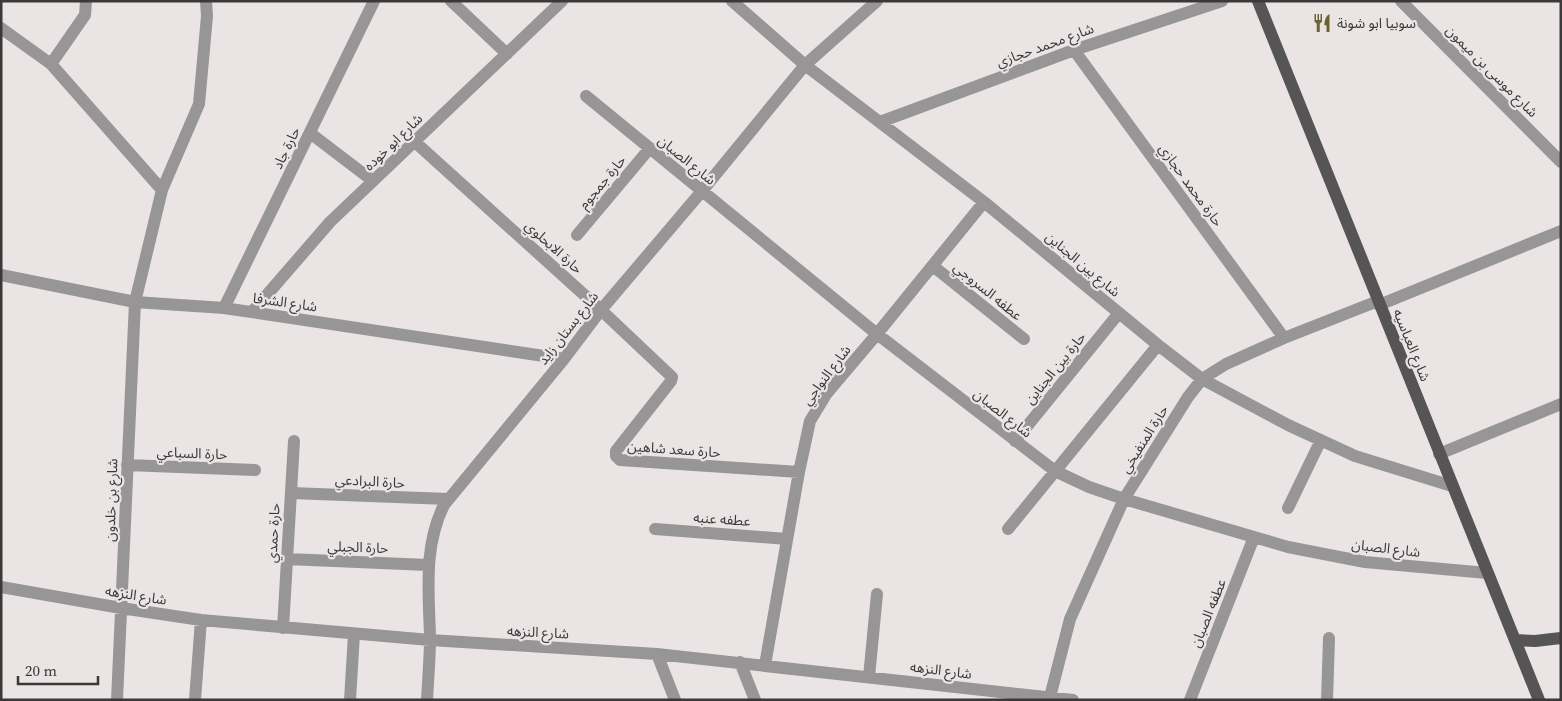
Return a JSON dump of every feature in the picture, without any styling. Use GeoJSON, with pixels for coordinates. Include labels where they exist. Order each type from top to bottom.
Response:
{"type":"FeatureCollection","features":[{"type":"Feature","properties":{"kind":"main road","name":"شارع العباسيه"},"geometry":{"type":"LineString","coordinates":[[1258,1],[1539,700]]}},
{"type":"Feature","properties":{"kind":"main road"},"geometry":{"type":"LineString","coordinates":[[1515,640],[1534,641],[1561,638]]}},
{"type":"Feature","properties":{"kind":"street"},"geometry":{"type":"LineString","coordinates":[[51,64],[85,15],[86,1]]}},
{"type":"Feature","properties":{"kind":"street","name":"شارع بن خلدون"},"geometry":{"type":"LineString","coordinates":[[117,700],[135,302],[162,190],[199,104],[207,16],[206,1]]}},
{"type":"Feature","properties":{"kind":"street","name":"حارة جاد"},"geometry":{"type":"LineString","coordinates":[[224,308],[374,1]]}},
{"type":"Feature","properties":{"kind":"street"},"geometry":{"type":"LineString","coordinates":[[451,1],[507,54]]}},
{"type":"Feature","properties":{"kind":"street","name":"شارع ابو خوده"},"geometry":{"type":"LineString","coordinates":[[252,312],[330,222],[562,1]]}},
{"type":"Feature","properties":{"kind":"street","name":"شارع بين الجناين"},"geometry":{"type":"LineString","coordinates":[[732,1],[805,65],[984,202],[1202,379],[1288,425],[1355,456],[1452,486]]}},
{"type":"Feature","properties":{"kind":"street","name":"شارع بستان زايد"},"geometry":{"type":"LineString","coordinates":[[428,700],[430,640],[428,565],[436,520],[444,505],[564,359],[600,310],[702,191],[805,65],[877,1]]}},
{"type":"Feature","properties":{"kind":"street","name":"شارع محمد حجازي"},"geometry":{"type":"LineString","coordinates":[[880,122],[1074,50],[1222,1]]}},
{"type":"Feature","properties":{"kind":"street","name":"شارع موسى بن ميمون"},"geometry":{"type":"LineString","coordinates":[[1401,1],[1561,162]]}},
{"type":"Feature","properties":{"kind":"street"},"geometry":{"type":"LineString","coordinates":[[1,28],[51,64],[162,190]]}},
{"type":"Feature","properties":{"kind":"street","name":"حارة محمد حجازي"},"geometry":{"type":"LineString","coordinates":[[1074,50],[1284,338]]}},
{"type":"Feature","properties":{"kind":"street","name":"شارع الصبان"},"geometry":{"type":"LineString","coordinates":[[586,96],[878,334],[1055,471],[1089,487],[1124,499],[1288,547],[1365,562],[1487,573]]}},
{"type":"Feature","properties":{"kind":"street"},"geometry":{"type":"LineString","coordinates":[[310,133],[374,182]]}},
{"type":"Feature","properties":{"kind":"street","name":"حارة الابحلوي"},"geometry":{"type":"LineString","coordinates":[[415,142],[672,377]]}},
{"type":"Feature","properties":{"kind":"street","name":"حارة جمجوم"},"geometry":{"type":"LineString","coordinates":[[577,235],[650,148]]}},
{"type":"Feature","properties":{"kind":"street","name":"شارع النواجي"},"geometry":{"type":"LineString","coordinates":[[766,665],[798,472],[810,421],[827,393],[878,334],[984,202]]}},
{"type":"Feature","properties":{"kind":"street","name":"حارة المنفيخي"},"geometry":{"type":"LineString","coordinates":[[1050,697],[1070,619],[1124,499],[1188,397],[1202,379],[1226,364],[1284,338],[1379,303],[1561,231]]}},
{"type":"Feature","properties":{"kind":"street","name":"عطفه السروجي"},"geometry":{"type":"LineString","coordinates":[[933,266],[1024,339]]}},
{"type":"Feature","properties":{"kind":"street","name":"شارع الشرفا"},"geometry":{"type":"LineString","coordinates":[[1,275],[135,302],[224,308],[564,359]]}},
{"type":"Feature","properties":{"kind":"street","name":"حارة بين الجناين"},"geometry":{"type":"LineString","coordinates":[[1015,441],[1119,313]]}},
{"type":"Feature","properties":{"kind":"street"},"geometry":{"type":"LineString","coordinates":[[1008,529],[1158,345]]}},
{"type":"Feature","properties":{"kind":"street","name":"حارة سعد شاهين"},"geometry":{"type":"LineString","coordinates":[[672,377],[616,451],[616,456],[620,460],[798,472]]}},
{"type":"Feature","properties":{"kind":"street"},"geometry":{"type":"LineString","coordinates":[[1439,454],[1561,404]]}},
{"type":"Feature","properties":{"kind":"street"},"geometry":{"type":"LineString","coordinates":[[1288,508],[1321,440]]}},
{"type":"Feature","properties":{"kind":"street","name":"حارة حمدي"},"geometry":{"type":"LineString","coordinates":[[283,628],[294,441]]}},
{"type":"Feature","properties":{"kind":"street","name":"حارة السباعي"},"geometry":{"type":"LineString","coordinates":[[127,465],[255,470]]}},
{"type":"Feature","properties":{"kind":"street","name":"حارة البرادعي"},"geometry":{"type":"LineString","coordinates":[[290,492],[448,499]]}},
{"type":"Feature","properties":{"kind":"street","name":"عطفه عنبه"},"geometry":{"type":"LineString","coordinates":[[655,529],[787,538]]}},
{"type":"Feature","properties":{"kind":"street","name":"عطفه الصبان"},"geometry":{"type":"LineString","coordinates":[[1190,700],[1254,537]]}},
{"type":"Feature","properties":{"kind":"street","name":"حارة الجبلي"},"geometry":{"type":"LineString","coordinates":[[287,559],[428,565]]}},
{"type":"Feature","properties":{"kind":"street","name":"شارع النزهه"},"geometry":{"type":"LineString","coordinates":[[1,587],[201,620],[430,640],[656,654],[1068,699]]}},
{"type":"Feature","properties":{"kind":"street"},"geometry":{"type":"LineString","coordinates":[[869,677],[877,594]]}},
{"type":"Feature","properties":{"kind":"street"},"geometry":{"type":"LineString","coordinates":[[195,700],[201,620]]}},
{"type":"Feature","properties":{"kind":"street"},"geometry":{"type":"LineString","coordinates":[[350,700],[354,634]]}},
{"type":"Feature","properties":{"kind":"street"},"geometry":{"type":"LineString","coordinates":[[1327,700],[1329,638]]}},
{"type":"Feature","properties":{"kind":"street"},"geometry":{"type":"LineString","coordinates":[[656,654],[675,700]]}},
{"type":"Feature","properties":{"kind":"street"},"geometry":{"type":"LineString","coordinates":[[740,662],[755,700]]}},
{"type":"Feature","properties":{"kind":"place","name":"سوبيا ابو شونة"},"geometry":{"type":"Point","coordinates":[1322,23]}}]}
